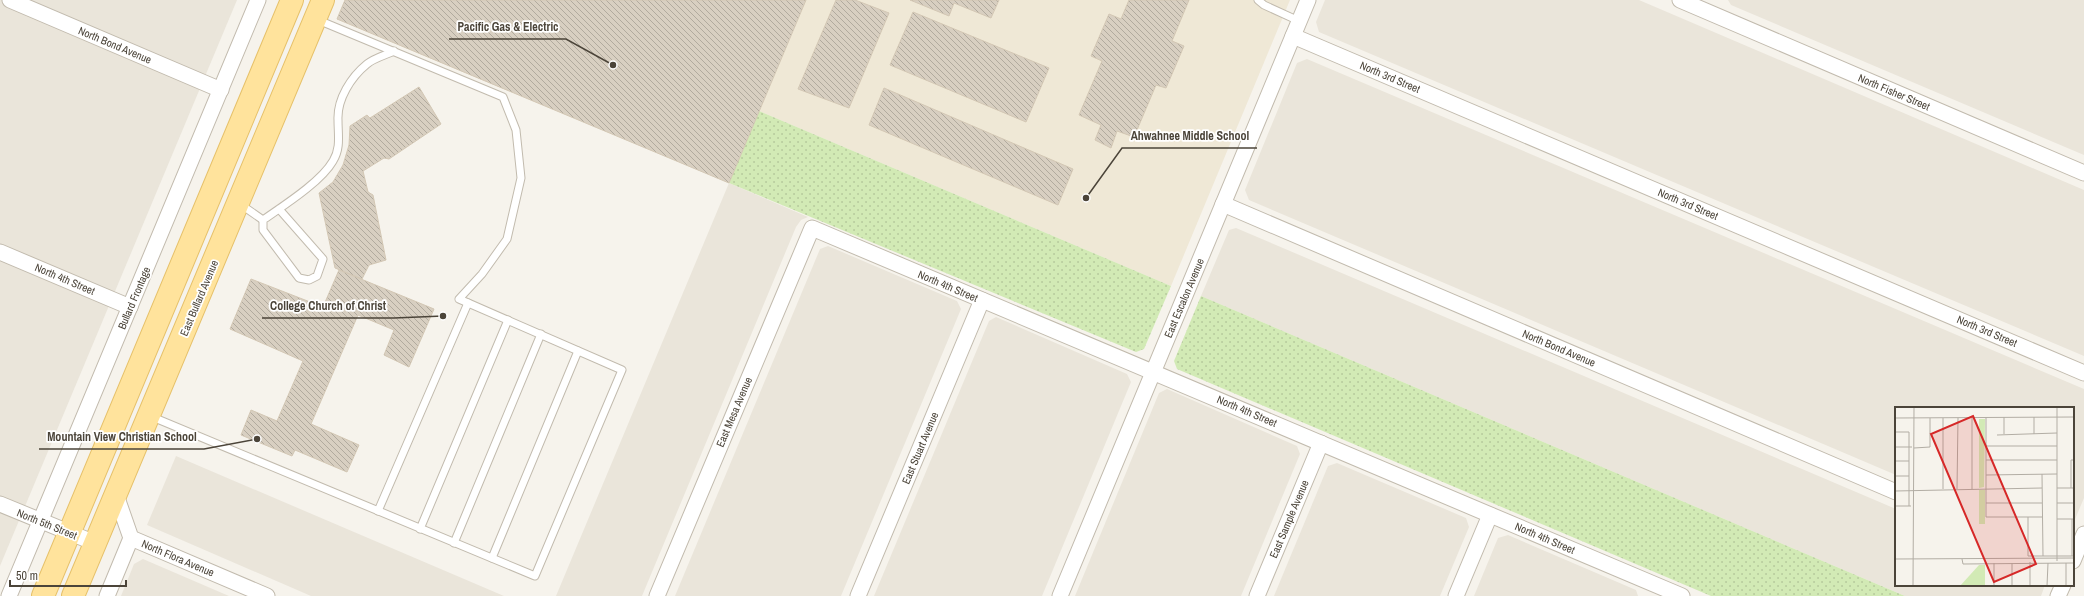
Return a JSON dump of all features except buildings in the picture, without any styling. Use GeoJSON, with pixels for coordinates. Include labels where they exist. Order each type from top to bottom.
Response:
{"type":"FeatureCollection","features":[{"type":"Feature","properties":{"kind":"main road"},"geometry":{"type":"LineString","coordinates":[[42,596],[292,0]]}},
{"type":"Feature","properties":{"kind":"main road","name":"East Bullard Avenue"},"geometry":{"type":"LineString","coordinates":[[73,596],[150,416],[319,9]]}},
{"type":"Feature","properties":{"kind":"main road"},"geometry":{"type":"LineString","coordinates":[[238,203],[233,198],[230,183],[264,103],[274,43]]}},
{"type":"Feature","properties":{"kind":"street","name":"North Bond Avenue"},"geometry":{"type":"LineString","coordinates":[[10,0],[221,90]]}},
{"type":"Feature","properties":{"kind":"street","name":"Bullard Frontage"},"geometry":{"type":"LineString","coordinates":[[9,596],[258,0]]}},
{"type":"Feature","properties":{"kind":"street","name":"East Escalon Avenue"},"geometry":{"type":"LineString","coordinates":[[1060,596],[1308,0]]}},
{"type":"Feature","properties":{"kind":"street","name":"North Fisher Street"},"geometry":{"type":"LineString","coordinates":[[1680,0],[1707,5],[2084,173]]}},
{"type":"Feature","properties":{"kind":"street","name":"North 3rd Street"},"geometry":{"type":"LineString","coordinates":[[1293,36],[2084,373]]}},
{"type":"Feature","properties":{"kind":"street","name":"North Bond Avenue"},"geometry":{"type":"LineString","coordinates":[[1223,204],[1895,492]]}},
{"type":"Feature","properties":{"kind":"street","name":"North 4th Street"},"geometry":{"type":"LineString","coordinates":[[812,228],[1490,514],[1660,592],[1682,596]]}},
{"type":"Feature","properties":{"kind":"street","name":"East Mesa Avenue"},"geometry":{"type":"LineString","coordinates":[[657,596],[812,228]]}},
{"type":"Feature","properties":{"kind":"street","name":"North 4th Street"},"geometry":{"type":"LineString","coordinates":[[0,252],[130,307]]}},
{"type":"Feature","properties":{"kind":"street","name":"East Stuart Avenue"},"geometry":{"type":"LineString","coordinates":[[858,596],[982,300]]}},
{"type":"Feature","properties":{"kind":"street","name":"East Sample Avenue"},"geometry":{"type":"LineString","coordinates":[[1257,596],[1321,443]]}},
{"type":"Feature","properties":{"kind":"street","name":"North Flora Avenue"},"geometry":{"type":"LineString","coordinates":[[116,495],[131,538],[267,596]]}},
{"type":"Feature","properties":{"kind":"street","name":"North 5th Street"},"geometry":{"type":"LineString","coordinates":[[0,504],[95,543]]}},
{"type":"Feature","properties":{"kind":"street"},"geometry":{"type":"LineString","coordinates":[[1456,596],[1490,514]]}},
{"type":"Feature","properties":{"kind":"street"},"geometry":{"type":"LineString","coordinates":[[2074,559],[2084,534]]}},
{"type":"Feature","properties":{"kind":"street"},"geometry":{"type":"LineString","coordinates":[[107,596],[131,538]]}},
{"type":"Feature","properties":{"kind":"street"},"geometry":{"type":"LineString","coordinates":[[2058,596],[2063,586]]}},
{"type":"Feature","properties":{"kind":"lane"},"geometry":{"type":"LineString","coordinates":[[1261,2],[1299,21]]}},
{"type":"Feature","properties":{"kind":"lane"},"geometry":{"type":"LineString","coordinates":[[150,416],[535,576],[622,370],[459,298],[482,274],[507,239],[521,178],[516,130],[503,97],[394,51],[319,9]]}},
{"type":"Feature","properties":{"kind":"lane"},"geometry":{"type":"LineString","coordinates":[[262,220],[279,209],[325,173],[334,160],[340,144],[337,118],[342,97],[349,82],[367,64],[394,51]]}},
{"type":"Feature","properties":{"kind":"lane"},"geometry":{"type":"LineString","coordinates":[[238,203],[262,220],[264,230],[299,278],[309,280],[317,276],[323,259],[279,209]]}},
{"type":"Feature","properties":{"kind":"lane"},"geometry":{"type":"LineString","coordinates":[[378,511],[468,302]]}},
{"type":"Feature","properties":{"kind":"lane"},"geometry":{"type":"LineString","coordinates":[[420,529],[508,320]]}},
{"type":"Feature","properties":{"kind":"lane"},"geometry":{"type":"LineString","coordinates":[[454,542],[541,334]]}},
{"type":"Feature","properties":{"kind":"lane"},"geometry":{"type":"LineString","coordinates":[[492,558],[578,351]]}},
{"type":"Feature","properties":{"kind":"shaded area"},"geometry":{"type":"Polygon","coordinates":[[[0,0],[237,0],[0,566],[0,0]]]}},
{"type":"Feature","properties":{"kind":"shaded area"},"geometry":{"type":"Polygon","coordinates":[[[806,0],[1290,0],[1171,286],[759,111],[806,0]]]}},
{"type":"Feature","properties":{"kind":"shaded area"},"geometry":{"type":"Polygon","coordinates":[[[1325,0],[1639,0],[2084,190],[2084,356],[1319,32],[1316,22],[1325,0]]]}},
{"type":"Feature","properties":{"kind":"shaded area"},"geometry":{"type":"Polygon","coordinates":[[[1728,0],[2084,0],[2084,155],[1731,5],[1728,0]]]}},
{"type":"Feature","properties":{"kind":"shaded area"},"geometry":{"type":"Polygon","coordinates":[[[1307,59],[2084,389],[2084,498],[2074,522],[2074,407],[1895,407],[1895,475],[1249,200],[1245,190],[1297,63],[1307,59]]]}},
{"type":"Feature","properties":{"kind":"shaded area"},"geometry":{"type":"Polygon","coordinates":[[[729,183],[808,217],[801,220],[796,227],[642,596],[556,596],[729,183]]]}},
{"type":"Feature","properties":{"kind":"shaded area"},"geometry":{"type":"Polygon","coordinates":[[[1236,228],[1895,509],[1895,586],[2045,586],[2041,596],[1905,596],[1201,296],[1229,230],[1236,228]]]}},
{"type":"Feature","properties":{"kind":"shaded area"},"geometry":{"type":"Polygon","coordinates":[[[828,246],[957,301],[961,309],[841,596],[675,596],[820,249],[828,246]]]}},
{"type":"Feature","properties":{"kind":"shaded area"},"geometry":{"type":"Polygon","coordinates":[[[996,317],[1127,374],[1131,382],[1042,596],[874,596],[989,321],[996,317]]]}},
{"type":"Feature","properties":{"kind":"shaded area"},"geometry":{"type":"Polygon","coordinates":[[[1167,389],[1297,446],[1300,454],[1241,596],[1075,596],[1159,393],[1167,389]]]}},
{"type":"Feature","properties":{"kind":"shaded area"},"geometry":{"type":"Polygon","coordinates":[[[176,456],[504,596],[311,596],[147,525],[176,456]]]}},
{"type":"Feature","properties":{"kind":"shaded area"},"geometry":{"type":"Polygon","coordinates":[[[1337,463],[1466,518],[1469,527],[1440,596],[1274,596],[1328,466],[1337,463]]]}},
{"type":"Feature","properties":{"kind":"shaded area"},"geometry":{"type":"Polygon","coordinates":[[[1508,535],[1636,590],[1638,596],[1474,596],[1498,538],[1508,535]]]}},
{"type":"Feature","properties":{"kind":"shaded area"},"geometry":{"type":"Polygon","coordinates":[[[143,559],[229,596],[121,596],[134,564],[143,559]]]}},
{"type":"Feature","properties":{"kind":"green space"},"geometry":{"type":"Polygon","coordinates":[[[759,111],[1171,286],[1144,349],[1136,352],[729,183],[759,111]]]}},
{"type":"Feature","properties":{"kind":"green space"},"geometry":{"type":"Polygon","coordinates":[[[1201,296],[1905,596],[1711,596],[1177,369],[1174,361],[1201,296]]]}},
{"type":"Feature","properties":{"kind":"place","name":"Pacific Gas & Electric"},"geometry":{"type":"Point","coordinates":[613,65]}},
{"type":"Feature","properties":{"kind":"place","name":"Ahwahnee Middle School"},"geometry":{"type":"Point","coordinates":[1086,198]}},
{"type":"Feature","properties":{"kind":"place","name":"College Church of Christ"},"geometry":{"type":"Point","coordinates":[443,316]}},
{"type":"Feature","properties":{"kind":"place","name":"Mountain View Christian School"},"geometry":{"type":"Point","coordinates":[257,439]}}]}
